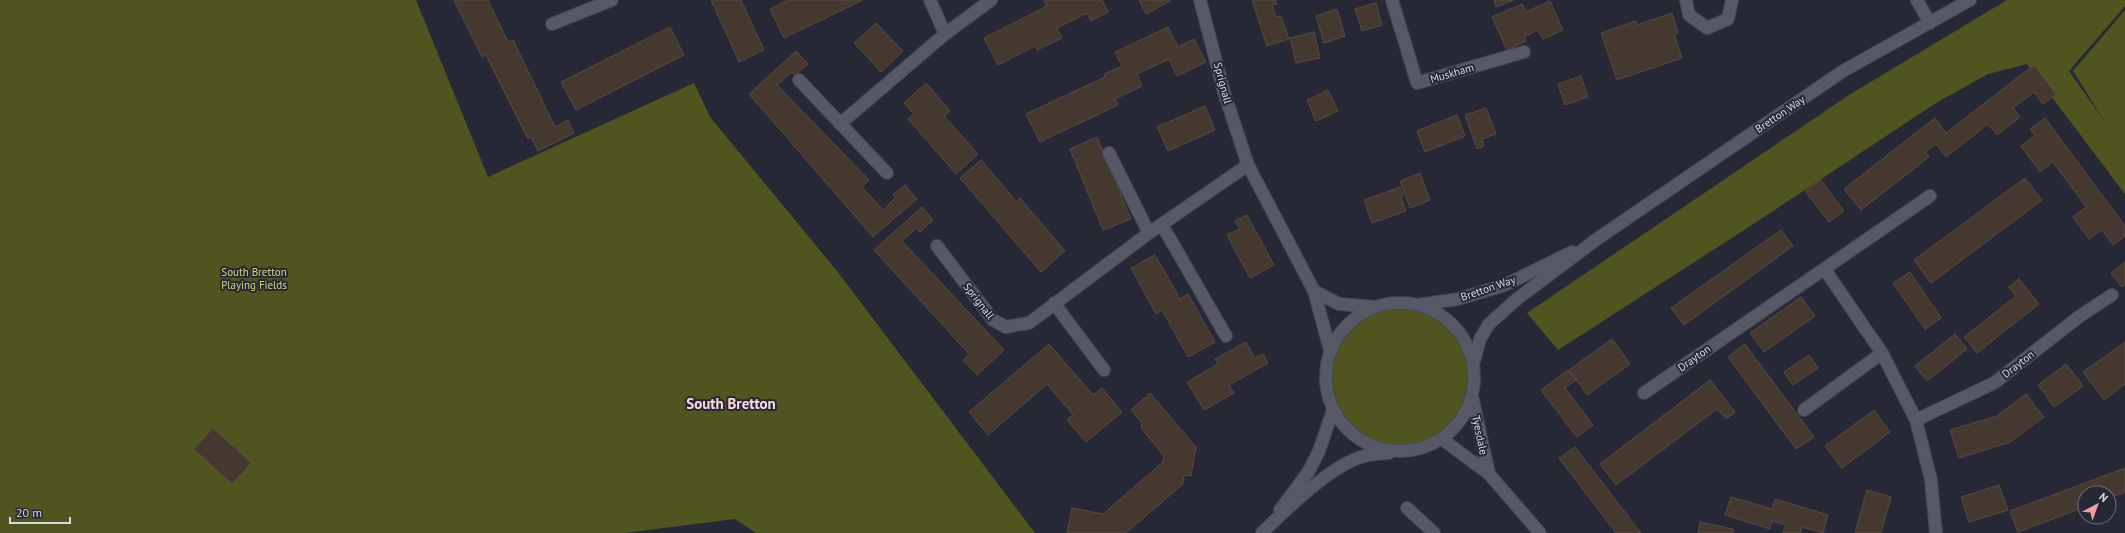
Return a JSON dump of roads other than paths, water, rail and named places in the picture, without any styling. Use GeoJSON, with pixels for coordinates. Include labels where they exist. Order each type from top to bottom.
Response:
{"type":"FeatureCollection","features":[{"type":"Feature","properties":{"kind":"street"},"geometry":{"type":"LineString","coordinates":[[552,24],[612,0]]}},
{"type":"Feature","properties":{"kind":"street"},"geometry":{"type":"LineString","coordinates":[[930,0],[945,34]]}},
{"type":"Feature","properties":{"kind":"street"},"geometry":{"type":"LineString","coordinates":[[840,124],[945,34],[991,0]]}},
{"type":"Feature","properties":{"kind":"street","name":"Sprignall"},"geometry":{"type":"LineString","coordinates":[[1200,0],[1224,92],[1248,165],[1314,291],[1330,350]]}},
{"type":"Feature","properties":{"kind":"street","name":"Muskham"},"geometry":{"type":"LineString","coordinates":[[1392,0],[1417,83],[1524,52]]}},
{"type":"Feature","properties":{"kind":"street"},"geometry":{"type":"LineString","coordinates":[[1686,0],[1689,15],[1707,28],[1728,19],[1732,0]]}},
{"type":"Feature","properties":{"kind":"street"},"geometry":{"type":"LineString","coordinates":[[1917,0],[1930,23]]}},
{"type":"Feature","properties":{"kind":"street","name":"Bretton Way"},"geometry":{"type":"LineString","coordinates":[[1473,365],[1480,340],[1489,324],[1517,300],[1597,239],[1843,71],[1970,0]]}},
{"type":"Feature","properties":{"kind":"street"},"geometry":{"type":"LineString","coordinates":[[799,80],[887,173]]}},
{"type":"Feature","properties":{"kind":"street"},"geometry":{"type":"LineString","coordinates":[[1109,153],[1149,233]]}},
{"type":"Feature","properties":{"kind":"street","name":"Sprignall"},"geometry":{"type":"LineString","coordinates":[[937,246],[992,320],[1006,327],[1029,323],[1149,233],[1248,165]]}},
{"type":"Feature","properties":{"kind":"street","name":"Drayton"},"geometry":{"type":"LineString","coordinates":[[1644,393],[1930,196]]}},
{"type":"Feature","properties":{"kind":"street"},"geometry":{"type":"LineString","coordinates":[[1162,225],[1226,336]]}},
{"type":"Feature","properties":{"kind":"street","name":"Bretton Way"},"geometry":{"type":"LineString","coordinates":[[1417,305],[1458,299],[1505,285],[1597,239]]}},
{"type":"Feature","properties":{"kind":"street"},"geometry":{"type":"LineString","coordinates":[[1824,270],[1882,353],[1916,420],[1931,480],[1936,533]]}},
{"type":"Feature","properties":{"kind":"street"},"geometry":{"type":"LineString","coordinates":[[1263,532],[1321,480],[1350,462],[1362,457],[1420,449],[1442,439],[1465,413],[1472,396],[1474,381],[1473,365],[1466,345],[1454,326],[1437,313],[1417,305],[1396,303],[1376,306],[1339,304],[1314,291]]}},
{"type":"Feature","properties":{"kind":"street","name":"Drayton"},"geometry":{"type":"LineString","coordinates":[[1916,420],[1994,383],[2080,316],[2112,295]]}},
{"type":"Feature","properties":{"kind":"street"},"geometry":{"type":"LineString","coordinates":[[1054,303],[1104,370]]}},
{"type":"Feature","properties":{"kind":"street"},"geometry":{"type":"LineString","coordinates":[[1376,306],[1357,316],[1341,331],[1330,350],[1326,370],[1326,391],[1333,410],[1344,427],[1359,439],[1377,448],[1396,452]]}},
{"type":"Feature","properties":{"kind":"street"},"geometry":{"type":"LineString","coordinates":[[1804,410],[1882,353]]}},
{"type":"Feature","properties":{"kind":"street","name":"Tyesdale"},"geometry":{"type":"LineString","coordinates":[[1472,396],[1489,474]]}},
{"type":"Feature","properties":{"kind":"street"},"geometry":{"type":"LineString","coordinates":[[1263,532],[1309,471],[1319,451],[1333,410]]}},
{"type":"Feature","properties":{"kind":"street","name":"Tyesdale"},"geometry":{"type":"LineString","coordinates":[[1442,439],[1489,474],[1540,533]]}},
{"type":"Feature","properties":{"kind":"street"},"geometry":{"type":"LineString","coordinates":[[1407,508],[1434,533]]}},
{"type":"Feature","properties":{"kind":"district","name":"South Bretton"},"geometry":{"type":"Point","coordinates":[731,404]}},
{"type":"Feature","properties":{"kind":"park label","name":"South Bretton Playing Fields"},"geometry":{"type":"Point","coordinates":[254,278]}}]}
